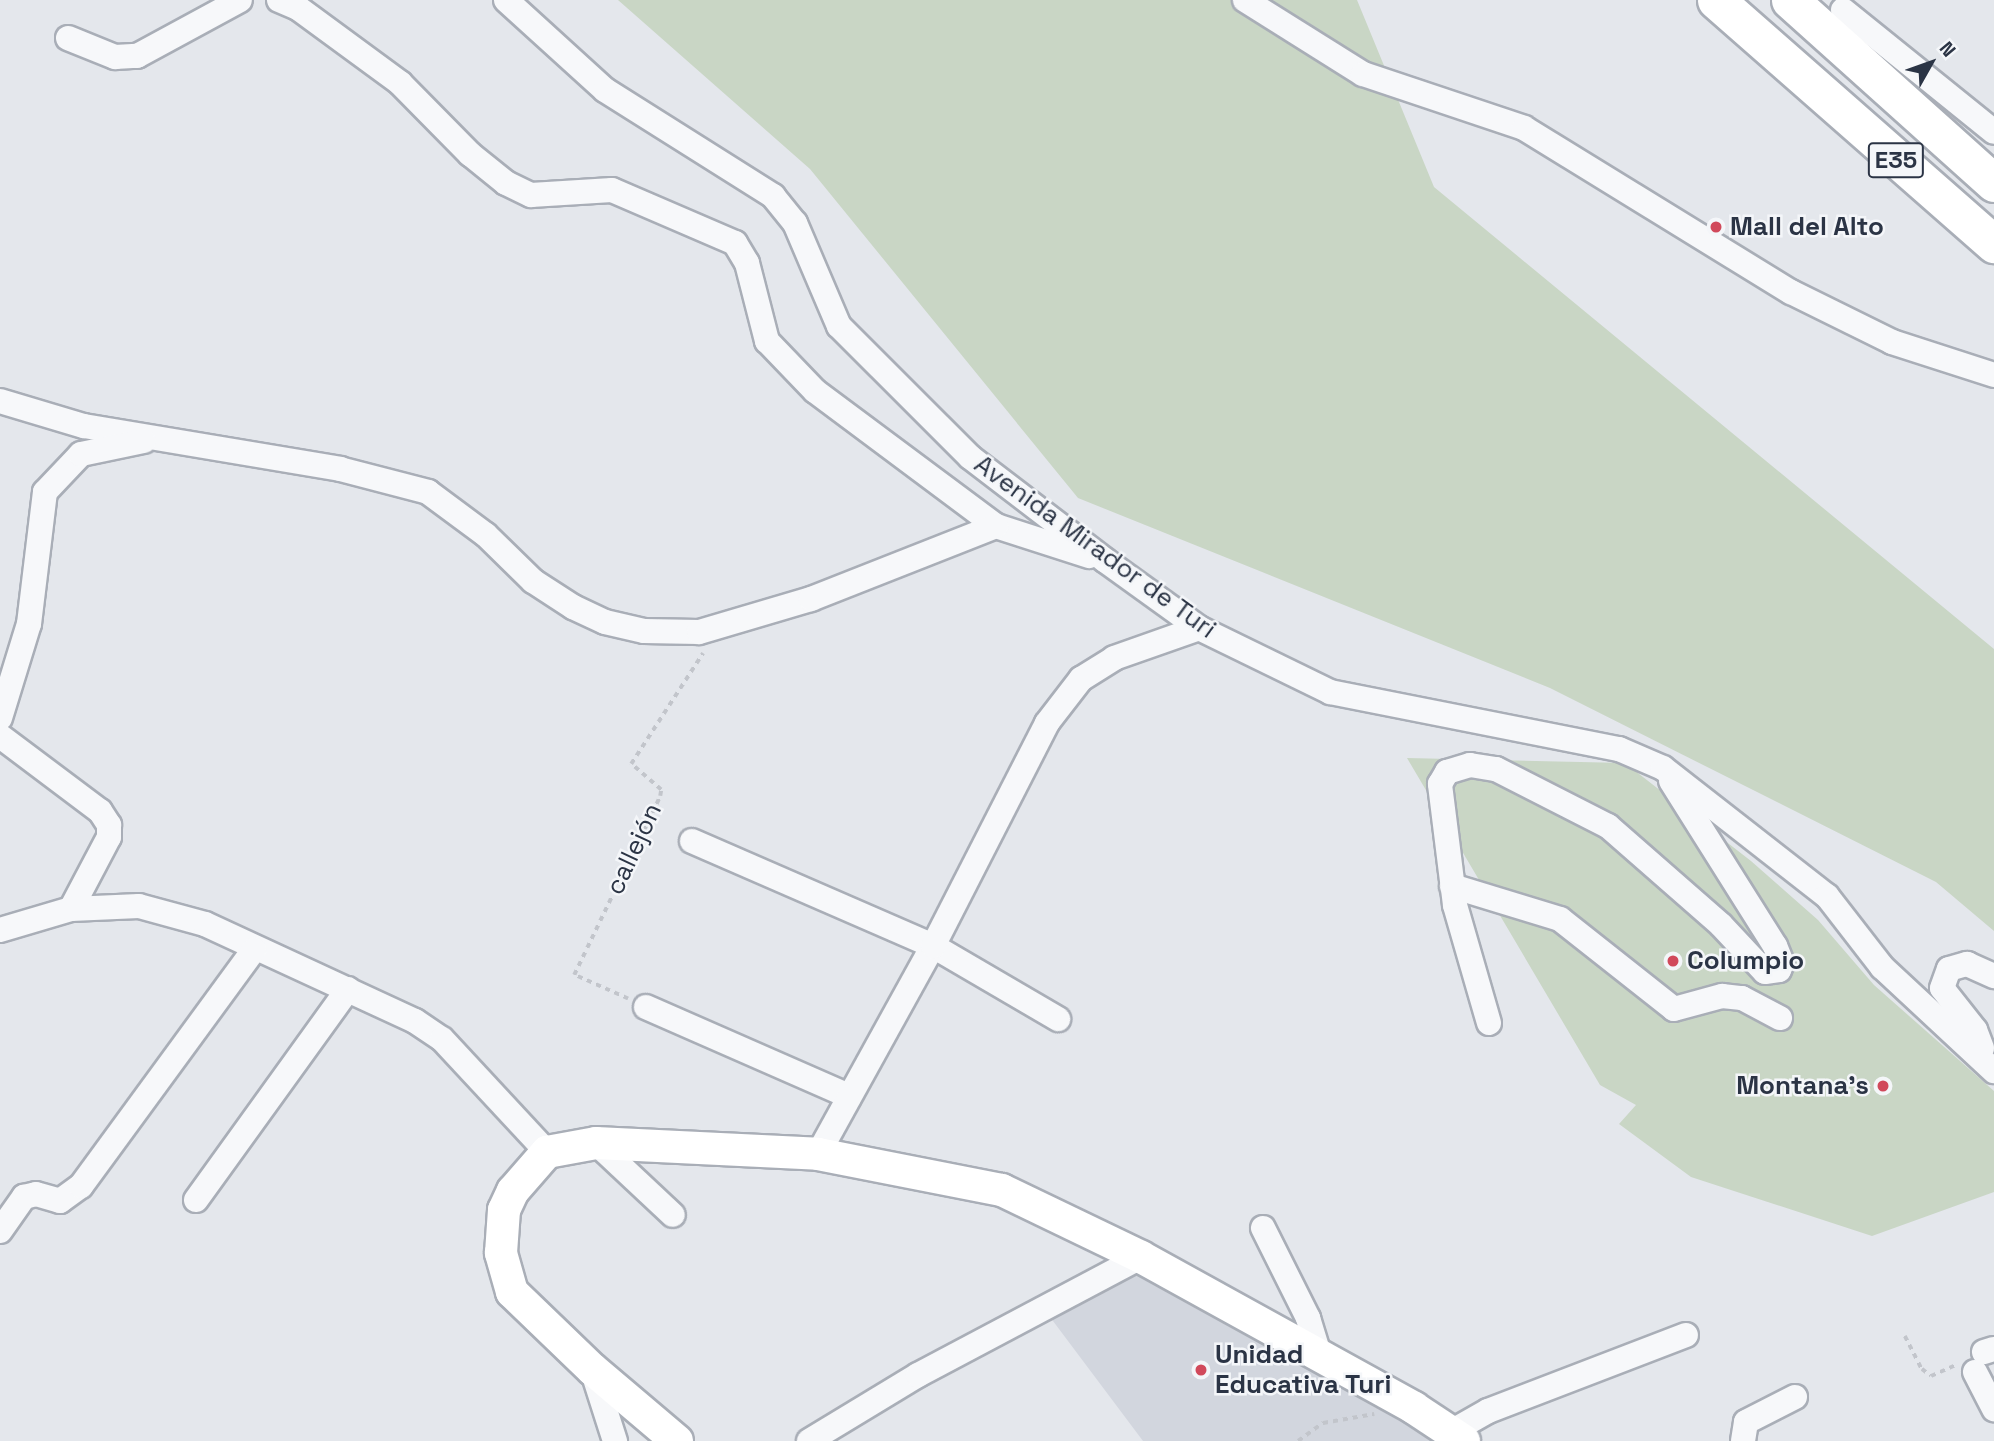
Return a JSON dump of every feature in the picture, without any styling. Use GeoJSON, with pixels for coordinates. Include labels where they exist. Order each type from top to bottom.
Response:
{"type":"FeatureCollection","features":[{"type":"Feature","properties":{"kind":"highway","name":"E35"},"geometry":{"type":"LineString","coordinates":[[1716,0],[1994,244]]}},
{"type":"Feature","properties":{"kind":"highway","name":"E35"},"geometry":{"type":"LineString","coordinates":[[1790,0],[1994,183]]}},
{"type":"Feature","properties":{"kind":"main road"},"geometry":{"type":"LineString","coordinates":[[677,1441],[592,1369],[523,1304],[506,1276],[500,1232],[504,1210],[513,1191],[547,1152],[596,1143],[818,1154],[1002,1190],[1141,1257],[1414,1408],[1458,1436]]}},
{"type":"Feature","properties":{"kind":"street"},"geometry":{"type":"LineString","coordinates":[[68,38],[115,57],[137,55],[240,0]]}},
{"type":"Feature","properties":{"kind":"street"},"geometry":{"type":"LineString","coordinates":[[279,0],[298,8],[400,82],[470,154],[506,183],[531,195],[612,190],[734,243],[747,263],[767,341],[815,391],[996,526],[1106,561]]}},
{"type":"Feature","properties":{"kind":"street","name":"Avenida Mirador de Turi"},"geometry":{"type":"LineString","coordinates":[[506,0],[605,90],[773,196],[795,223],[839,326],[970,457],[1199,628],[1330,692],[1619,749],[1663,768],[1827,896],[1882,967],[1991,1068]]}},
{"type":"Feature","properties":{"kind":"street"},"geometry":{"type":"LineString","coordinates":[[1245,0],[1363,74],[1524,128],[1790,292],[1892,342],[1994,375]]}},
{"type":"Feature","properties":{"kind":"street"},"geometry":{"type":"LineString","coordinates":[[1843,10],[1994,132]]}},
{"type":"Feature","properties":{"kind":"street"},"geometry":{"type":"LineString","coordinates":[[0,401],[84,426],[340,468],[428,492],[486,535],[533,581],[573,607],[605,622],[644,631],[699,632],[811,599],[996,526]]}},
{"type":"Feature","properties":{"kind":"street"},"geometry":{"type":"LineString","coordinates":[[0,718],[29,624],[45,492],[63,468],[81,454],[155,439]]}},
{"type":"Feature","properties":{"kind":"street"},"geometry":{"type":"LineString","coordinates":[[818,1154],[933,946],[1019,771],[1081,679],[1114,658],[1199,628]]}},
{"type":"Feature","properties":{"kind":"street"},"geometry":{"type":"LineString","coordinates":[[0,736],[100,811],[109,825],[109,837],[71,909]]}},
{"type":"Feature","properties":{"kind":"street"},"geometry":{"type":"LineString","coordinates":[[1489,1023],[1452,886],[1440,784],[1447,772],[1470,765],[1496,769],[1608,826],[1721,925],[1765,972],[1779,970],[1782,963],[1774,946],[1663,768]]}},
{"type":"Feature","properties":{"kind":"street"},"geometry":{"type":"LineString","coordinates":[[692,841],[933,946],[1058,1020]]}},
{"type":"Feature","properties":{"kind":"street"},"geometry":{"type":"LineString","coordinates":[[1452,886],[1560,919],[1674,1009],[1722,996],[1742,998],[1780,1018]]}},
{"type":"Feature","properties":{"kind":"street"},"geometry":{"type":"LineString","coordinates":[[0,930],[71,909],[139,906],[205,924],[254,950],[348,989],[415,1021],[442,1039],[547,1152]]}},
{"type":"Feature","properties":{"kind":"street"},"geometry":{"type":"LineString","coordinates":[[0,1231],[24,1197],[36,1194],[60,1202],[82,1186],[254,950]]}},
{"type":"Feature","properties":{"kind":"street"},"geometry":{"type":"LineString","coordinates":[[1991,1068],[1975,1030],[1942,988],[1949,969],[1967,964],[1994,976]]}},
{"type":"Feature","properties":{"kind":"street"},"geometry":{"type":"LineString","coordinates":[[196,1200],[348,989]]}},
{"type":"Feature","properties":{"kind":"street"},"geometry":{"type":"LineString","coordinates":[[646,1007],[849,1096]]}},
{"type":"Feature","properties":{"kind":"street"},"geometry":{"type":"LineString","coordinates":[[596,1143],[673,1215]]}},
{"type":"Feature","properties":{"kind":"street"},"geometry":{"type":"LineString","coordinates":[[1263,1228],[1308,1318],[1319,1355]]}},
{"type":"Feature","properties":{"kind":"street"},"geometry":{"type":"LineString","coordinates":[[809,1441],[918,1375],[1141,1257]]}},
{"type":"Feature","properties":{"kind":"street"},"geometry":{"type":"LineString","coordinates":[[1458,1436],[1488,1411],[1686,1335]]}},
{"type":"Feature","properties":{"kind":"street"},"geometry":{"type":"LineString","coordinates":[[1985,1358],[1994,1409]]}},
{"type":"Feature","properties":{"kind":"street"},"geometry":{"type":"LineString","coordinates":[[592,1369],[615,1441]]}},
{"type":"Feature","properties":{"kind":"street"},"geometry":{"type":"LineString","coordinates":[[1743,1441],[1746,1422],[1795,1396]]}},
{"type":"Feature","properties":{"kind":"path","name":"callejón"},"geometry":{"type":"LineString","coordinates":[[646,1007],[574,975],[660,796],[661,790],[631,764],[704,656],[699,632]]}},
{"type":"Feature","properties":{"kind":"path"},"geometry":{"type":"LineString","coordinates":[[1905,1336],[1923,1369],[1931,1376],[1985,1358]]}},
{"type":"Feature","properties":{"kind":"path"},"geometry":{"type":"LineString","coordinates":[[1298,1441],[1323,1423],[1414,1408]]}},
{"type":"Feature","properties":{"kind":"shaded area","name":"Unidad Educativa Turi"},"geometry":{"type":"Polygon","coordinates":[[[1134,1264],[1432,1441],[1143,1441],[1047,1313],[1134,1264]]]}},
{"type":"Feature","properties":{"kind":"green space"},"geometry":{"type":"Polygon","coordinates":[[[618,0],[1357,0],[1434,187],[1994,649],[1994,931],[1936,882],[1550,688],[1078,498],[810,169],[618,0]]]}},
{"type":"Feature","properties":{"kind":"green space"},"geometry":{"type":"Polygon","coordinates":[[[1407,758],[1625,763],[1751,861],[1818,920],[1874,985],[1994,1091],[1994,1192],[1872,1236],[1691,1177],[1619,1124],[1636,1105],[1600,1085],[1407,758]]]}},
{"type":"Feature","properties":{"kind":"place","name":"Mall del Alto"},"geometry":{"type":"Point","coordinates":[1716,227]}},
{"type":"Feature","properties":{"kind":"place","name":"Columpio"},"geometry":{"type":"Point","coordinates":[1673,961]}},
{"type":"Feature","properties":{"kind":"place","name":"Montana's"},"geometry":{"type":"Point","coordinates":[1883,1086]}},
{"type":"Feature","properties":{"kind":"place","name":"Unidad Educativa Turi"},"geometry":{"type":"Point","coordinates":[1201,1370]}}]}
